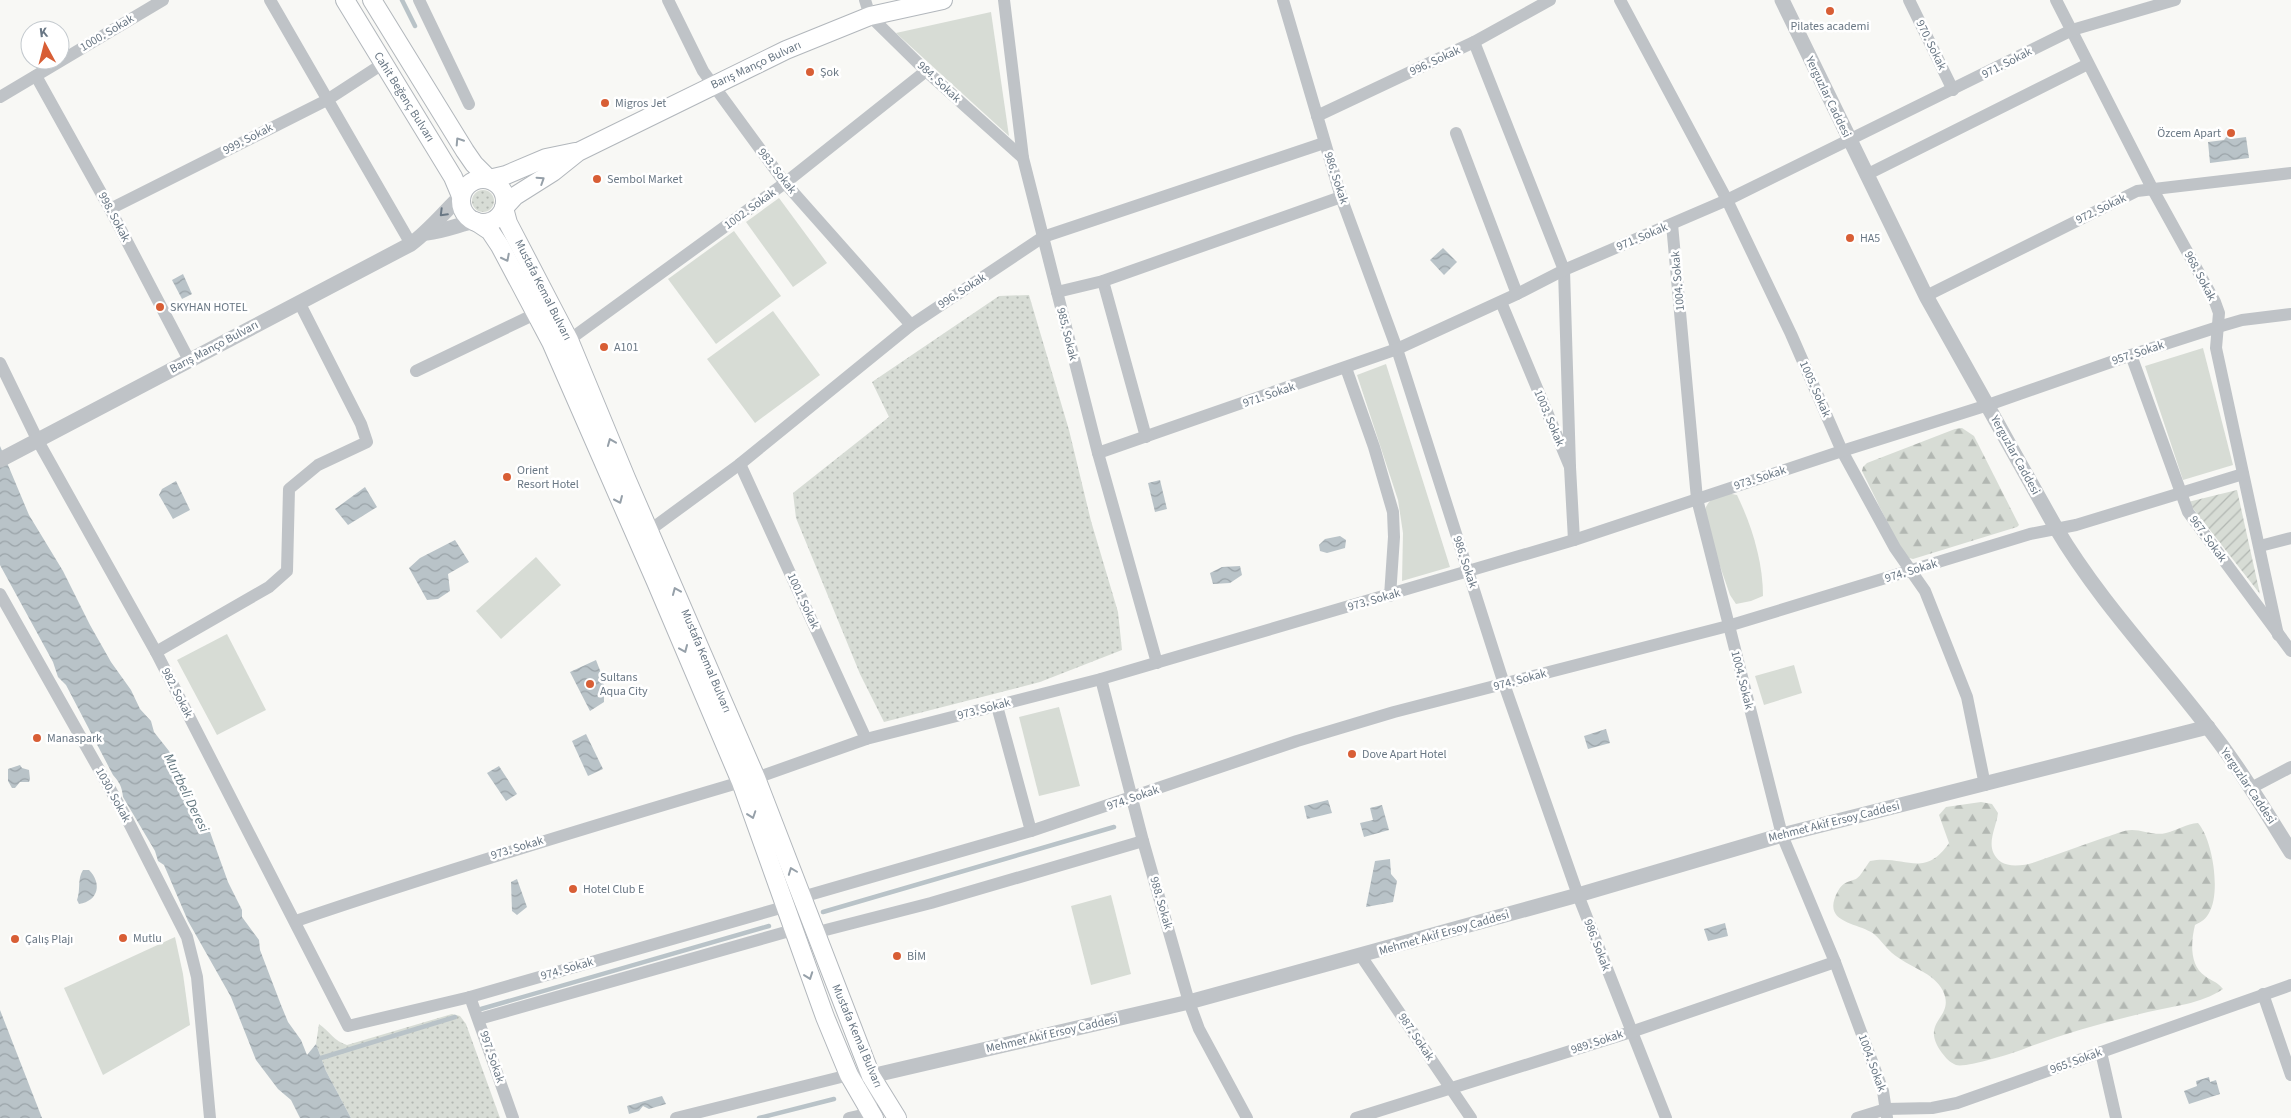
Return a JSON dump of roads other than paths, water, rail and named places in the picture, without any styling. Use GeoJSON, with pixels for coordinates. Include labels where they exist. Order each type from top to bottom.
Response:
{"type":"FeatureCollection","features":[{"type":"Feature","properties":{"kind":"main road","name":"Cahit Beğenç Bulvarı"},"geometry":{"type":"LineString","coordinates":[[345,0],[453,177],[461,196]]}},
{"type":"Feature","properties":{"kind":"main road","name":"Cahit Beğenç Bulvarı"},"geometry":{"type":"LineString","coordinates":[[372,0],[474,164],[489,179]]}},
{"type":"Feature","properties":{"kind":"main road","name":"Barış Manço Bulvarı"},"geometry":{"type":"LineString","coordinates":[[504,208],[515,196],[553,172],[578,152],[868,8],[943,0]]}},
{"type":"Feature","properties":{"kind":"main road","name":"Barış Manço Bulvarı"},"geometry":{"type":"LineString","coordinates":[[489,179],[506,176],[546,158],[578,152]]}},
{"type":"Feature","properties":{"kind":"main road"},"geometry":{"type":"LineString","coordinates":[[480,178],[489,179],[497,183],[503,190],[506,199],[500,215],[493,221],[484,223],[475,221],[464,213],[461,205],[461,196],[471,181],[480,178]]}},
{"type":"Feature","properties":{"kind":"main road","name":"Mustafa Kemal Bulvarı"},"geometry":{"type":"LineString","coordinates":[[504,208],[508,223],[569,340],[626,478],[650,530],[748,780],[784,907],[824,1017],[849,1075],[873,1116]]}},
{"type":"Feature","properties":{"kind":"main road","name":"Mustafa Kemal Bulvarı"},"geometry":{"type":"LineString","coordinates":[[475,221],[490,231],[500,246],[551,342],[802,897],[814,933],[871,1076],[898,1118]]}},
{"type":"Feature","properties":{"kind":"street","name":"1000. Sokak"},"geometry":{"type":"LineString","coordinates":[[0,97],[163,0]]}},
{"type":"Feature","properties":{"kind":"street"},"geometry":{"type":"LineString","coordinates":[[270,0],[411,244]]}},
{"type":"Feature","properties":{"kind":"street"},"geometry":{"type":"LineString","coordinates":[[419,0],[469,104]]}},
{"type":"Feature","properties":{"kind":"street","name":"983. Sokak"},"geometry":{"type":"LineString","coordinates":[[668,0],[703,71],[785,183],[911,325]]}},
{"type":"Feature","properties":{"kind":"street","name":"985. Sokak"},"geometry":{"type":"LineString","coordinates":[[1004,0],[1023,158],[1098,452],[1157,663]]}},
{"type":"Feature","properties":{"kind":"street","name":"986. Sokak"},"geometry":{"type":"LineString","coordinates":[[1283,0],[1341,196],[1397,349],[1504,684],[1578,895],[1666,1118]]}},
{"type":"Feature","properties":{"kind":"street","name":"996. Sokak"},"geometry":{"type":"LineString","coordinates":[[1317,116],[1474,42],[1550,0]]}},
{"type":"Feature","properties":{"kind":"street","name":"1005. Sokak"},"geometry":{"type":"LineString","coordinates":[[1620,0],[1726,200],[1790,334],[1842,451],[1895,548],[1926,591],[1967,697],[1985,785]]}},
{"type":"Feature","properties":{"kind":"street"},"geometry":{"type":"LineString","coordinates":[[1782,0],[1794,26]]}},
{"type":"Feature","properties":{"kind":"street"},"geometry":{"type":"LineString","coordinates":[[1786,0],[1794,26]]}},
{"type":"Feature","properties":{"kind":"street","name":"970. Sokak"},"geometry":{"type":"LineString","coordinates":[[1909,0],[1953,90]]}},
{"type":"Feature","properties":{"kind":"street","name":"968. Sokak"},"geometry":{"type":"LineString","coordinates":[[2056,0],[2152,188],[2215,302],[2218,313],[2216,348],[2278,635]]}},
{"type":"Feature","properties":{"kind":"street","name":"971. Sokak"},"geometry":{"type":"LineString","coordinates":[[1098,452],[1397,349],[1501,302],[1564,270],[1726,200],[2072,30],[2176,0]]}},
{"type":"Feature","properties":{"kind":"street","name":"984. Sokak"},"geometry":{"type":"LineString","coordinates":[[868,8],[926,71],[1023,158]]}},
{"type":"Feature","properties":{"kind":"street","name":"Yerguzlar Caddesi"},"geometry":{"type":"LineString","coordinates":[[1794,26],[1926,296],[2077,564],[2208,726],[2251,788],[2291,852]]}},
{"type":"Feature","properties":{"kind":"street"},"geometry":{"type":"LineString","coordinates":[[1474,42],[1564,270],[1570,467]]}},
{"type":"Feature","properties":{"kind":"street","name":"999. Sokak"},"geometry":{"type":"LineString","coordinates":[[110,209],[328,100],[384,63]]}},
{"type":"Feature","properties":{"kind":"street"},"geometry":{"type":"LineString","coordinates":[[1866,175],[2088,64]]}},
{"type":"Feature","properties":{"kind":"street","name":"1002. Sokak"},"geometry":{"type":"LineString","coordinates":[[569,340],[785,183],[926,71]]}},
{"type":"Feature","properties":{"kind":"street","name":"998. Sokak"},"geometry":{"type":"LineString","coordinates":[[36,76],[110,209],[189,360]]}},
{"type":"Feature","properties":{"kind":"street"},"geometry":{"type":"LineString","coordinates":[[1456,133],[1517,294]]}},
{"type":"Feature","properties":{"kind":"street","name":"996. Sokak"},"geometry":{"type":"LineString","coordinates":[[650,530],[740,464],[911,325],[1043,237],[1324,143]]}},
{"type":"Feature","properties":{"kind":"street","name":"972. Sokak"},"geometry":{"type":"LineString","coordinates":[[1926,296],[2137,191],[2291,173]]}},
{"type":"Feature","properties":{"kind":"street","name":"Barış Manço Bulvarı"},"geometry":{"type":"LineString","coordinates":[[0,460],[411,244],[427,233],[438,217],[461,196]]}},
{"type":"Feature","properties":{"kind":"street"},"geometry":{"type":"LineString","coordinates":[[1057,292],[1102,281],[1341,196]]}},
{"type":"Feature","properties":{"kind":"street","name":"Barış Manço Bulvarı"},"geometry":{"type":"LineString","coordinates":[[427,233],[444,231],[457,225],[475,221]]}},
{"type":"Feature","properties":{"kind":"street","name":"1004. Sokak"},"geometry":{"type":"LineString","coordinates":[[1672,224],[1697,499],[1782,834],[1835,962],[1883,1091],[1887,1113]]}},
{"type":"Feature","properties":{"kind":"street"},"geometry":{"type":"LineString","coordinates":[[1102,281],[1146,437]]}},
{"type":"Feature","properties":{"kind":"street"},"geometry":{"type":"LineString","coordinates":[[156,652],[270,587],[287,571],[289,489],[318,465],[366,442],[361,424],[299,302]]}},
{"type":"Feature","properties":{"kind":"street","name":"1003. Sokak"},"geometry":{"type":"LineString","coordinates":[[1501,302],[1570,467],[1574,540]]}},
{"type":"Feature","properties":{"kind":"street"},"geometry":{"type":"LineString","coordinates":[[416,371],[535,314]]}},
{"type":"Feature","properties":{"kind":"street","name":"957. Sokak"},"geometry":{"type":"LineString","coordinates":[[1988,406],[2131,355],[2242,320],[2291,314]]}},
{"type":"Feature","properties":{"kind":"street","name":"967. Sokak"},"geometry":{"type":"LineString","coordinates":[[2131,355],[2188,512],[2291,651]]}},
{"type":"Feature","properties":{"kind":"street","name":"982. Sokak"},"geometry":{"type":"LineString","coordinates":[[0,363],[38,441],[156,652],[296,921],[348,1026]]}},
{"type":"Feature","properties":{"kind":"street"},"geometry":{"type":"LineString","coordinates":[[1346,368],[1374,447],[1393,512],[1394,537],[1390,596]]}},
{"type":"Feature","properties":{"kind":"street","name":"973. Sokak"},"geometry":{"type":"LineString","coordinates":[[296,921],[501,853],[748,780],[866,739],[1157,663],[1390,596],[1574,540],[1842,451],[1988,406]]}},
{"type":"Feature","properties":{"kind":"street","name":"1001. Sokak"},"geometry":{"type":"LineString","coordinates":[[740,464],[866,739]]}},
{"type":"Feature","properties":{"kind":"street","name":"974. Sokak"},"geometry":{"type":"LineString","coordinates":[[802,897],[1031,831],[1297,741],[1385,714],[1728,626],[2030,534],[2076,525],[2243,474]]}},
{"type":"Feature","properties":{"kind":"street"},"geometry":{"type":"LineString","coordinates":[[2260,546],[2291,538]]}},
{"type":"Feature","properties":{"kind":"street","name":"1030. Sokak"},"geometry":{"type":"LineString","coordinates":[[0,594],[118,803],[188,937],[197,977],[210,1118]]}},
{"type":"Feature","properties":{"kind":"street","name":"988. Sokak"},"geometry":{"type":"LineString","coordinates":[[1101,678],[1143,841],[1189,1002],[1199,1029],[1247,1118]]}},
{"type":"Feature","properties":{"kind":"street"},"geometry":{"type":"LineString","coordinates":[[997,706],[1031,831]]}},
{"type":"Feature","properties":{"kind":"street","name":"Mehmet Akif Ersoy Caddesi"},"geometry":{"type":"LineString","coordinates":[[676,1118],[849,1075],[871,1076],[1189,1002],[1578,895],[1782,834],[1985,785],[2208,726]]}},
{"type":"Feature","properties":{"kind":"street"},"geometry":{"type":"LineString","coordinates":[[2251,788],[2291,767]]}},
{"type":"Feature","properties":{"kind":"street"},"geometry":{"type":"LineString","coordinates":[[814,933],[931,903],[1143,841]]}},
{"type":"Feature","properties":{"kind":"street","name":"974. Sokak"},"geometry":{"type":"LineString","coordinates":[[348,1026],[470,997],[784,907]]}},
{"type":"Feature","properties":{"kind":"street"},"geometry":{"type":"LineString","coordinates":[[479,1019],[792,930]]}},
{"type":"Feature","properties":{"kind":"street","name":"987. Sokak"},"geometry":{"type":"LineString","coordinates":[[1361,956],[1471,1118]]}},
{"type":"Feature","properties":{"kind":"street","name":"989. Sokak"},"geometry":{"type":"LineString","coordinates":[[1356,1118],[1631,1032],[1835,962]]}},
{"type":"Feature","properties":{"kind":"street","name":"965. Sokak"},"geometry":{"type":"LineString","coordinates":[[1856,1118],[1887,1113],[1943,1112],[2101,1052],[2291,985]]}},
{"type":"Feature","properties":{"kind":"street"},"geometry":{"type":"LineString","coordinates":[[2264,994],[2291,1074]]}},
{"type":"Feature","properties":{"kind":"street","name":"997. Sokak"},"geometry":{"type":"LineString","coordinates":[[470,997],[513,1118]]}},
{"type":"Feature","properties":{"kind":"street"},"geometry":{"type":"LineString","coordinates":[[2101,1052],[2116,1118]]}},
{"type":"Feature","properties":{"kind":"street"},"geometry":{"type":"LineString","coordinates":[[849,1118],[873,1116],[871,1076]]}},
{"type":"Feature","properties":{"kind":"water"},"geometry":{"type":"Polygon","coordinates":[[[2227,136],[2231,139],[2246,137],[2249,158],[2210,163],[2208,142],[2224,140],[2227,136]]]}},
{"type":"Feature","properties":{"kind":"water"},"geometry":{"type":"Polygon","coordinates":[[[1443,248],[1457,262],[1444,275],[1430,260],[1443,248]]]}},
{"type":"Feature","properties":{"kind":"water"},"geometry":{"type":"Polygon","coordinates":[[[183,274],[192,294],[182,299],[172,280],[183,274]]]}},
{"type":"Feature","properties":{"kind":"water","name":"Murtbeli Deresi"},"geometry":{"type":"Polygon","coordinates":[[[0,446],[29,515],[63,571],[111,662],[131,690],[140,709],[151,721],[154,732],[169,751],[210,832],[228,882],[242,910],[242,917],[259,940],[260,950],[288,1022],[301,1040],[307,1055],[316,1044],[326,1071],[351,1118],[300,1118],[291,1100],[278,1089],[256,1060],[231,997],[188,921],[164,865],[158,861],[155,851],[123,797],[120,784],[113,775],[66,685],[58,677],[53,662],[0,565],[0,446]]]}},
{"type":"Feature","properties":{"kind":"water"},"geometry":{"type":"Polygon","coordinates":[[[1160,480],[1167,509],[1155,512],[1148,483],[1160,480]]]}},
{"type":"Feature","properties":{"kind":"water"},"geometry":{"type":"Polygon","coordinates":[[[176,481],[190,510],[173,519],[159,495],[162,489],[176,481]]]}},
{"type":"Feature","properties":{"kind":"water"},"geometry":{"type":"Polygon","coordinates":[[[365,487],[377,507],[348,525],[335,509],[365,487]]]}},
{"type":"Feature","properties":{"kind":"water"},"geometry":{"type":"Polygon","coordinates":[[[1340,536],[1346,540],[1345,548],[1327,553],[1320,551],[1319,545],[1325,539],[1340,536]]]}},
{"type":"Feature","properties":{"kind":"water"},"geometry":{"type":"Polygon","coordinates":[[[455,540],[469,562],[448,574],[450,591],[438,599],[427,600],[409,568],[420,558],[455,540]]]}},
{"type":"Feature","properties":{"kind":"water"},"geometry":{"type":"Polygon","coordinates":[[[1240,566],[1242,575],[1230,583],[1213,584],[1210,573],[1222,567],[1240,566]]]}},
{"type":"Feature","properties":{"kind":"water","name":"Sultans Aqua City"},"geometry":{"type":"Polygon","coordinates":[[[596,660],[601,673],[599,677],[609,692],[604,695],[604,702],[590,711],[570,672],[596,660]]]}},
{"type":"Feature","properties":{"kind":"water"},"geometry":{"type":"Polygon","coordinates":[[[1606,729],[1610,743],[1588,749],[1584,736],[1606,729]]]}},
{"type":"Feature","properties":{"kind":"water"},"geometry":{"type":"Polygon","coordinates":[[[586,734],[603,769],[588,776],[572,741],[586,734]]]}},
{"type":"Feature","properties":{"kind":"water"},"geometry":{"type":"Polygon","coordinates":[[[20,765],[22,768],[29,770],[29,782],[20,782],[15,788],[12,788],[8,781],[8,769],[20,765]]]}},
{"type":"Feature","properties":{"kind":"water"},"geometry":{"type":"Polygon","coordinates":[[[499,766],[517,794],[506,801],[487,773],[499,766]]]}},
{"type":"Feature","properties":{"kind":"water"},"geometry":{"type":"Polygon","coordinates":[[[1328,800],[1332,813],[1307,819],[1304,806],[1328,800]]]}},
{"type":"Feature","properties":{"kind":"water"},"geometry":{"type":"Polygon","coordinates":[[[1382,805],[1389,830],[1364,837],[1360,823],[1373,820],[1370,808],[1382,805]]]}},
{"type":"Feature","properties":{"kind":"water"},"geometry":{"type":"Polygon","coordinates":[[[1390,859],[1391,874],[1397,881],[1393,902],[1366,907],[1375,861],[1390,859]]]}},
{"type":"Feature","properties":{"kind":"water"},"geometry":{"type":"Polygon","coordinates":[[[83,870],[89,870],[96,880],[97,886],[91,899],[79,904],[77,900],[80,877],[83,870]]]}},
{"type":"Feature","properties":{"kind":"water"},"geometry":{"type":"Polygon","coordinates":[[[517,879],[527,907],[517,915],[512,911],[511,882],[517,879]]]}},
{"type":"Feature","properties":{"kind":"water"},"geometry":{"type":"Polygon","coordinates":[[[1725,923],[1728,936],[1708,941],[1704,929],[1725,923]]]}},
{"type":"Feature","properties":{"kind":"water"},"geometry":{"type":"Polygon","coordinates":[[[0,1010],[42,1118],[0,1118],[0,1010]]]}},
{"type":"Feature","properties":{"kind":"water"},"geometry":{"type":"Polygon","coordinates":[[[2209,1077],[2210,1082],[2216,1080],[2220,1094],[2189,1104],[2184,1091],[2197,1086],[2196,1081],[2209,1077]]]}},
{"type":"Feature","properties":{"kind":"water"},"geometry":{"type":"Polygon","coordinates":[[[662,1096],[666,1104],[649,1109],[643,1106],[639,1111],[629,1114],[627,1106],[662,1096]]]}},
{"type":"Feature","properties":{"kind":"waterway"},"geometry":{"type":"LineString","coordinates":[[402,0],[415,26]]}},
{"type":"Feature","properties":{"kind":"waterway"},"geometry":{"type":"LineString","coordinates":[[823,912],[1114,827]]}},
{"type":"Feature","properties":{"kind":"waterway"},"geometry":{"type":"LineString","coordinates":[[481,1009],[769,926]]}},
{"type":"Feature","properties":{"kind":"waterway"},"geometry":{"type":"LineString","coordinates":[[321,1058],[455,1017]]}},
{"type":"Feature","properties":{"kind":"waterway"},"geometry":{"type":"LineString","coordinates":[[759,1118],[834,1099]]}},
{"type":"Feature","properties":{"kind":"place","name":"Pilates academi"},"geometry":{"type":"Point","coordinates":[1830,11]}},
{"type":"Feature","properties":{"kind":"place","name":"Şok"},"geometry":{"type":"Point","coordinates":[810,72]}},
{"type":"Feature","properties":{"kind":"place","name":"Migros Jet"},"geometry":{"type":"Point","coordinates":[605,103]}},
{"type":"Feature","properties":{"kind":"place","name":"Özcem Apart"},"geometry":{"type":"Point","coordinates":[2231,133]}},
{"type":"Feature","properties":{"kind":"place","name":"Sembol Market"},"geometry":{"type":"Point","coordinates":[597,179]}},
{"type":"Feature","properties":{"kind":"place","name":"HA5"},"geometry":{"type":"Point","coordinates":[1850,238]}},
{"type":"Feature","properties":{"kind":"place","name":"SKYHAN HOTEL"},"geometry":{"type":"Point","coordinates":[160,307]}},
{"type":"Feature","properties":{"kind":"place","name":"A101"},"geometry":{"type":"Point","coordinates":[604,347]}},
{"type":"Feature","properties":{"kind":"place","name":"Orient Resort Hotel"},"geometry":{"type":"Point","coordinates":[507,477]}},
{"type":"Feature","properties":{"kind":"place","name":"Sultans Aqua City"},"geometry":{"type":"Point","coordinates":[590,684]}},
{"type":"Feature","properties":{"kind":"place","name":"Manaspark"},"geometry":{"type":"Point","coordinates":[37,738]}},
{"type":"Feature","properties":{"kind":"place","name":"Dove Apart Hotel"},"geometry":{"type":"Point","coordinates":[1352,754]}},
{"type":"Feature","properties":{"kind":"place","name":"Hotel Club E"},"geometry":{"type":"Point","coordinates":[573,889]}},
{"type":"Feature","properties":{"kind":"place","name":"Mutlu"},"geometry":{"type":"Point","coordinates":[123,938]}},
{"type":"Feature","properties":{"kind":"place","name":"Çalış Plajı"},"geometry":{"type":"Point","coordinates":[15,939]}},
{"type":"Feature","properties":{"kind":"place","name":"BİM"},"geometry":{"type":"Point","coordinates":[897,956]}}]}
